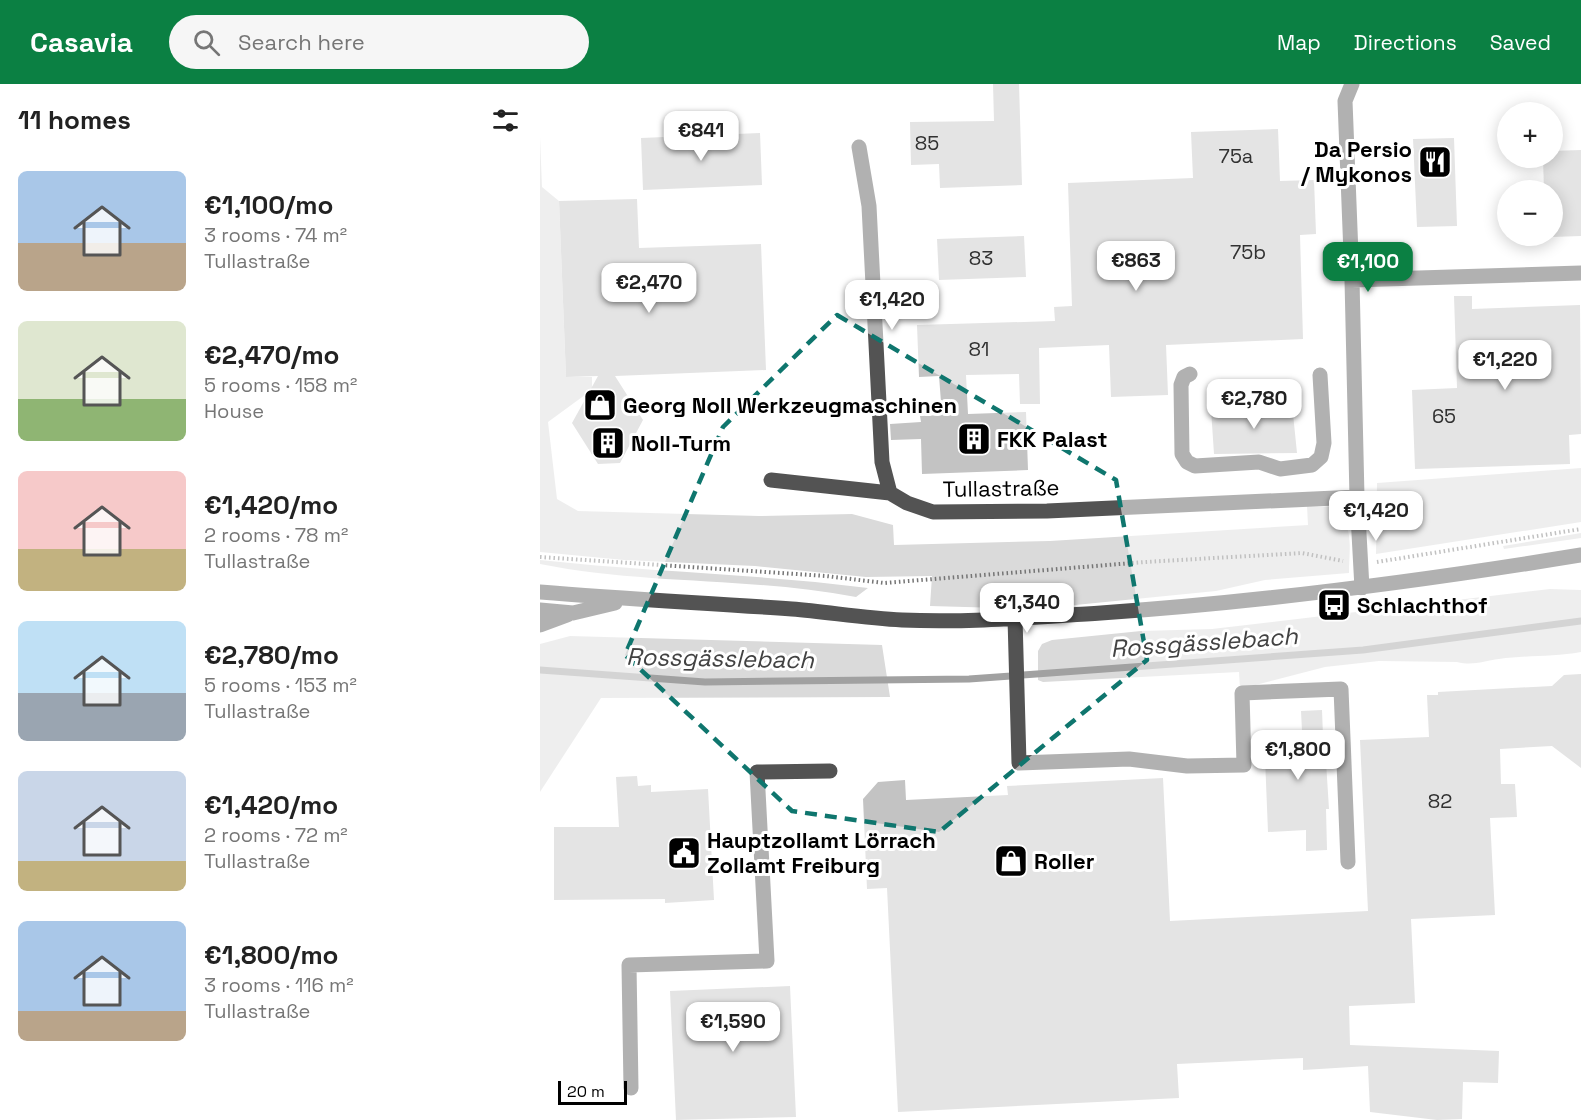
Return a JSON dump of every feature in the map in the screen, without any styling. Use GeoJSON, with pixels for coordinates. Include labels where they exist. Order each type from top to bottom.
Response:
{"type":"FeatureCollection","features":[{"type":"Feature","properties":{"kind":"street"},"geometry":{"type":"LineString","coordinates":[[1352,84],[1345,101],[1357,497],[1362,588]]}},
{"type":"Feature","properties":{"kind":"street"},"geometry":{"type":"LineString","coordinates":[[859,147],[869,206],[882,462],[890,494]]}},
{"type":"Feature","properties":{"kind":"street"},"geometry":{"type":"LineString","coordinates":[[1352,280],[1581,273]]}},
{"type":"Feature","properties":{"kind":"street"},"geometry":{"type":"LineString","coordinates":[[1190,374],[1184,377],[1181,385],[1182,454],[1187,462],[1195,466],[1259,462],[1280,469],[1312,465],[1321,457],[1324,443],[1320,375]]}},
{"type":"Feature","properties":{"kind":"street","name":"Tullastraße"},"geometry":{"type":"LineString","coordinates":[[771,480],[890,494],[933,512],[1047,511],[1357,497]]}},
{"type":"Feature","properties":{"kind":"street"},"geometry":{"type":"LineString","coordinates":[[540,592],[630,600],[793,609],[902,620],[1015,618],[1150,609],[1362,588],[1581,555]]}},
{"type":"Feature","properties":{"kind":"street"},"geometry":{"type":"LineString","coordinates":[[540,625],[573,613],[630,600]]}},
{"type":"Feature","properties":{"kind":"street"},"geometry":{"type":"LineString","coordinates":[[540,610],[573,613]]}},
{"type":"Feature","properties":{"kind":"street"},"geometry":{"type":"LineString","coordinates":[[1015,618],[1019,763],[1129,759],[1187,766],[1244,765],[1242,693],[1341,689],[1348,862]]}},
{"type":"Feature","properties":{"kind":"street"},"geometry":{"type":"LineString","coordinates":[[631,1088],[629,965],[767,961],[757,772],[831,771]]}},
{"type":"Feature","properties":{"kind":"path"},"geometry":{"type":"LineString","coordinates":[[540,557],[826,576],[884,583],[1145,562],[1302,553],[1361,564],[1581,529]]}},
{"type":"Feature","properties":{"kind":"highlighted area"},"geometry":{"type":"Polygon","coordinates":[[[837,315],[1116,480],[1147,660],[939,832],[792,811],[625,655],[723,427],[837,315]]]}},
{"type":"Feature","properties":{"kind":"shaded area"},"geometry":{"type":"Polygon","coordinates":[[[540,137],[542,187],[559,201],[566,377],[592,377],[592,391],[548,422],[557,499],[578,511],[759,516],[852,514],[893,525],[894,545],[1050,541],[1308,525],[1307,506],[1334,507],[1341,515],[1348,530],[1349,573],[1265,580],[1216,591],[1035,609],[930,606],[932,576],[866,577],[755,566],[624,560],[540,552],[540,137]]]}},
{"type":"Feature","properties":{"kind":"shaded area"},"geometry":{"type":"Polygon","coordinates":[[[1581,468],[1581,522],[1376,554],[1377,483],[1581,468]]]}},
{"type":"Feature","properties":{"kind":"shaded area"},"geometry":{"type":"Polygon","coordinates":[[[1581,533],[1581,538],[1504,549],[1503,546],[1581,533]]]}},
{"type":"Feature","properties":{"kind":"shaded area"},"geometry":{"type":"Polygon","coordinates":[[[540,560],[786,579],[868,588],[856,597],[777,586],[579,571],[540,564],[540,560]]]}},
{"type":"Feature","properties":{"kind":"shaded area"},"geometry":{"type":"Polygon","coordinates":[[[1550,589],[1581,590],[1581,652],[1473,663],[1379,661],[1325,667],[1240,689],[1239,672],[1043,682],[1038,680],[1038,651],[1042,644],[1052,640],[1141,631],[1212,629],[1550,589]]]}},
{"type":"Feature","properties":{"kind":"shaded area"},"geometry":{"type":"Polygon","coordinates":[[[570,636],[882,645],[890,697],[601,698],[540,792],[540,644],[570,636]]]}},
{"type":"Feature","properties":{"kind":"building"},"geometry":{"type":"Polygon","coordinates":[[[993,84],[1019,84],[1022,185],[940,188],[939,164],[911,165],[910,122],[994,121],[993,84]]]}},
{"type":"Feature","properties":{"kind":"building"},"geometry":{"type":"Polygon","coordinates":[[[1278,129],[1280,181],[1314,180],[1316,234],[1300,235],[1303,339],[1166,345],[1168,395],[1111,397],[1109,345],[1039,348],[1040,404],[1020,404],[1019,374],[966,375],[968,414],[1026,412],[1028,470],[922,474],[921,439],[891,440],[890,424],[921,422],[920,416],[942,415],[939,376],[919,377],[917,325],[1055,321],[1054,307],[1072,306],[1068,183],[1193,178],[1191,132],[1278,129]]]}},
{"type":"Feature","properties":{"kind":"building"},"geometry":{"type":"Polygon","coordinates":[[[760,133],[762,185],[643,190],[641,138],[760,133]]]}},
{"type":"Feature","properties":{"kind":"building","name":"Da Persio / Mykonos"},"geometry":{"type":"Polygon","coordinates":[[[1454,138],[1457,226],[1417,227],[1413,139],[1454,138]]]}},
{"type":"Feature","properties":{"kind":"building"},"geometry":{"type":"Polygon","coordinates":[[[1581,150],[1581,236],[1563,237],[1563,180],[1544,180],[1543,168],[1563,168],[1563,151],[1581,150]]]}},
{"type":"Feature","properties":{"kind":"building"},"geometry":{"type":"Polygon","coordinates":[[[637,199],[639,248],[761,244],[766,370],[615,376],[643,420],[620,463],[598,464],[572,423],[598,376],[566,377],[559,201],[637,199]]]}},
{"type":"Feature","properties":{"kind":"building"},"geometry":{"type":"Polygon","coordinates":[[[1024,236],[1026,277],[939,280],[937,239],[1024,236]]]}},
{"type":"Feature","properties":{"kind":"building"},"geometry":{"type":"Polygon","coordinates":[[[1454,296],[1472,296],[1472,309],[1580,305],[1581,434],[1569,435],[1570,464],[1415,469],[1412,390],[1457,388],[1454,296]]]}},
{"type":"Feature","properties":{"kind":"building"},"geometry":{"type":"Polygon","coordinates":[[[1292,404],[1297,453],[1214,454],[1211,409],[1292,404]]]}},
{"type":"Feature","properties":{"kind":"building"},"geometry":{"type":"Polygon","coordinates":[[[1581,674],[1581,768],[1552,746],[1500,749],[1501,784],[1515,784],[1517,817],[1490,818],[1495,915],[1411,919],[1415,1003],[1349,1006],[1350,1045],[1499,1051],[1498,1083],[1463,1082],[1462,1119],[1437,1120],[1370,1112],[1368,1066],[1303,1070],[1303,1058],[1177,1064],[1179,1098],[898,1112],[887,888],[867,889],[863,799],[878,782],[905,780],[906,800],[1008,795],[1007,786],[1163,778],[1170,921],[1368,911],[1360,740],[1429,737],[1427,695],[1438,695],[1438,692],[1552,686],[1564,675],[1581,674]]]}},
{"type":"Feature","properties":{"kind":"building"},"geometry":{"type":"Polygon","coordinates":[[[1322,710],[1329,809],[1326,809],[1327,850],[1306,851],[1306,830],[1268,832],[1264,733],[1302,731],[1301,711],[1322,710]]]}},
{"type":"Feature","properties":{"kind":"building"},"geometry":{"type":"Polygon","coordinates":[[[637,776],[638,786],[651,785],[651,792],[708,789],[714,900],[665,903],[665,899],[554,900],[554,827],[619,827],[616,777],[637,776]]]}},
{"type":"Feature","properties":{"kind":"building"},"geometry":{"type":"Polygon","coordinates":[[[790,986],[796,1117],[676,1120],[670,991],[790,986]]]}},
{"type":"Feature","properties":{"kind":"waterway","name":"Rossgässlebach"},"geometry":{"type":"LineString","coordinates":[[540,670],[705,682],[969,679],[1363,650],[1581,621]]}},
{"type":"Feature","properties":{"kind":"place","name":"Da Persio / Mykonos"},"geometry":{"type":"Point","coordinates":[1435,162]}},
{"type":"Feature","properties":{"kind":"place","name":"Georg Noll Werkzeugmaschinen"},"geometry":{"type":"Point","coordinates":[600,405]}},
{"type":"Feature","properties":{"kind":"place","name":"FKK Palast"},"geometry":{"type":"Point","coordinates":[974,439]}},
{"type":"Feature","properties":{"kind":"place","name":"Noll-Turm"},"geometry":{"type":"Point","coordinates":[608,443]}},
{"type":"Feature","properties":{"kind":"place","name":"Schlachthof"},"geometry":{"type":"Point","coordinates":[1334,605]}},
{"type":"Feature","properties":{"kind":"place","name":"Hauptzollamt Lörrach Zollamt Freiburg"},"geometry":{"type":"Point","coordinates":[684,853]}},
{"type":"Feature","properties":{"kind":"place","name":"Roller"},"geometry":{"type":"Point","coordinates":[1011,861]}}]}
